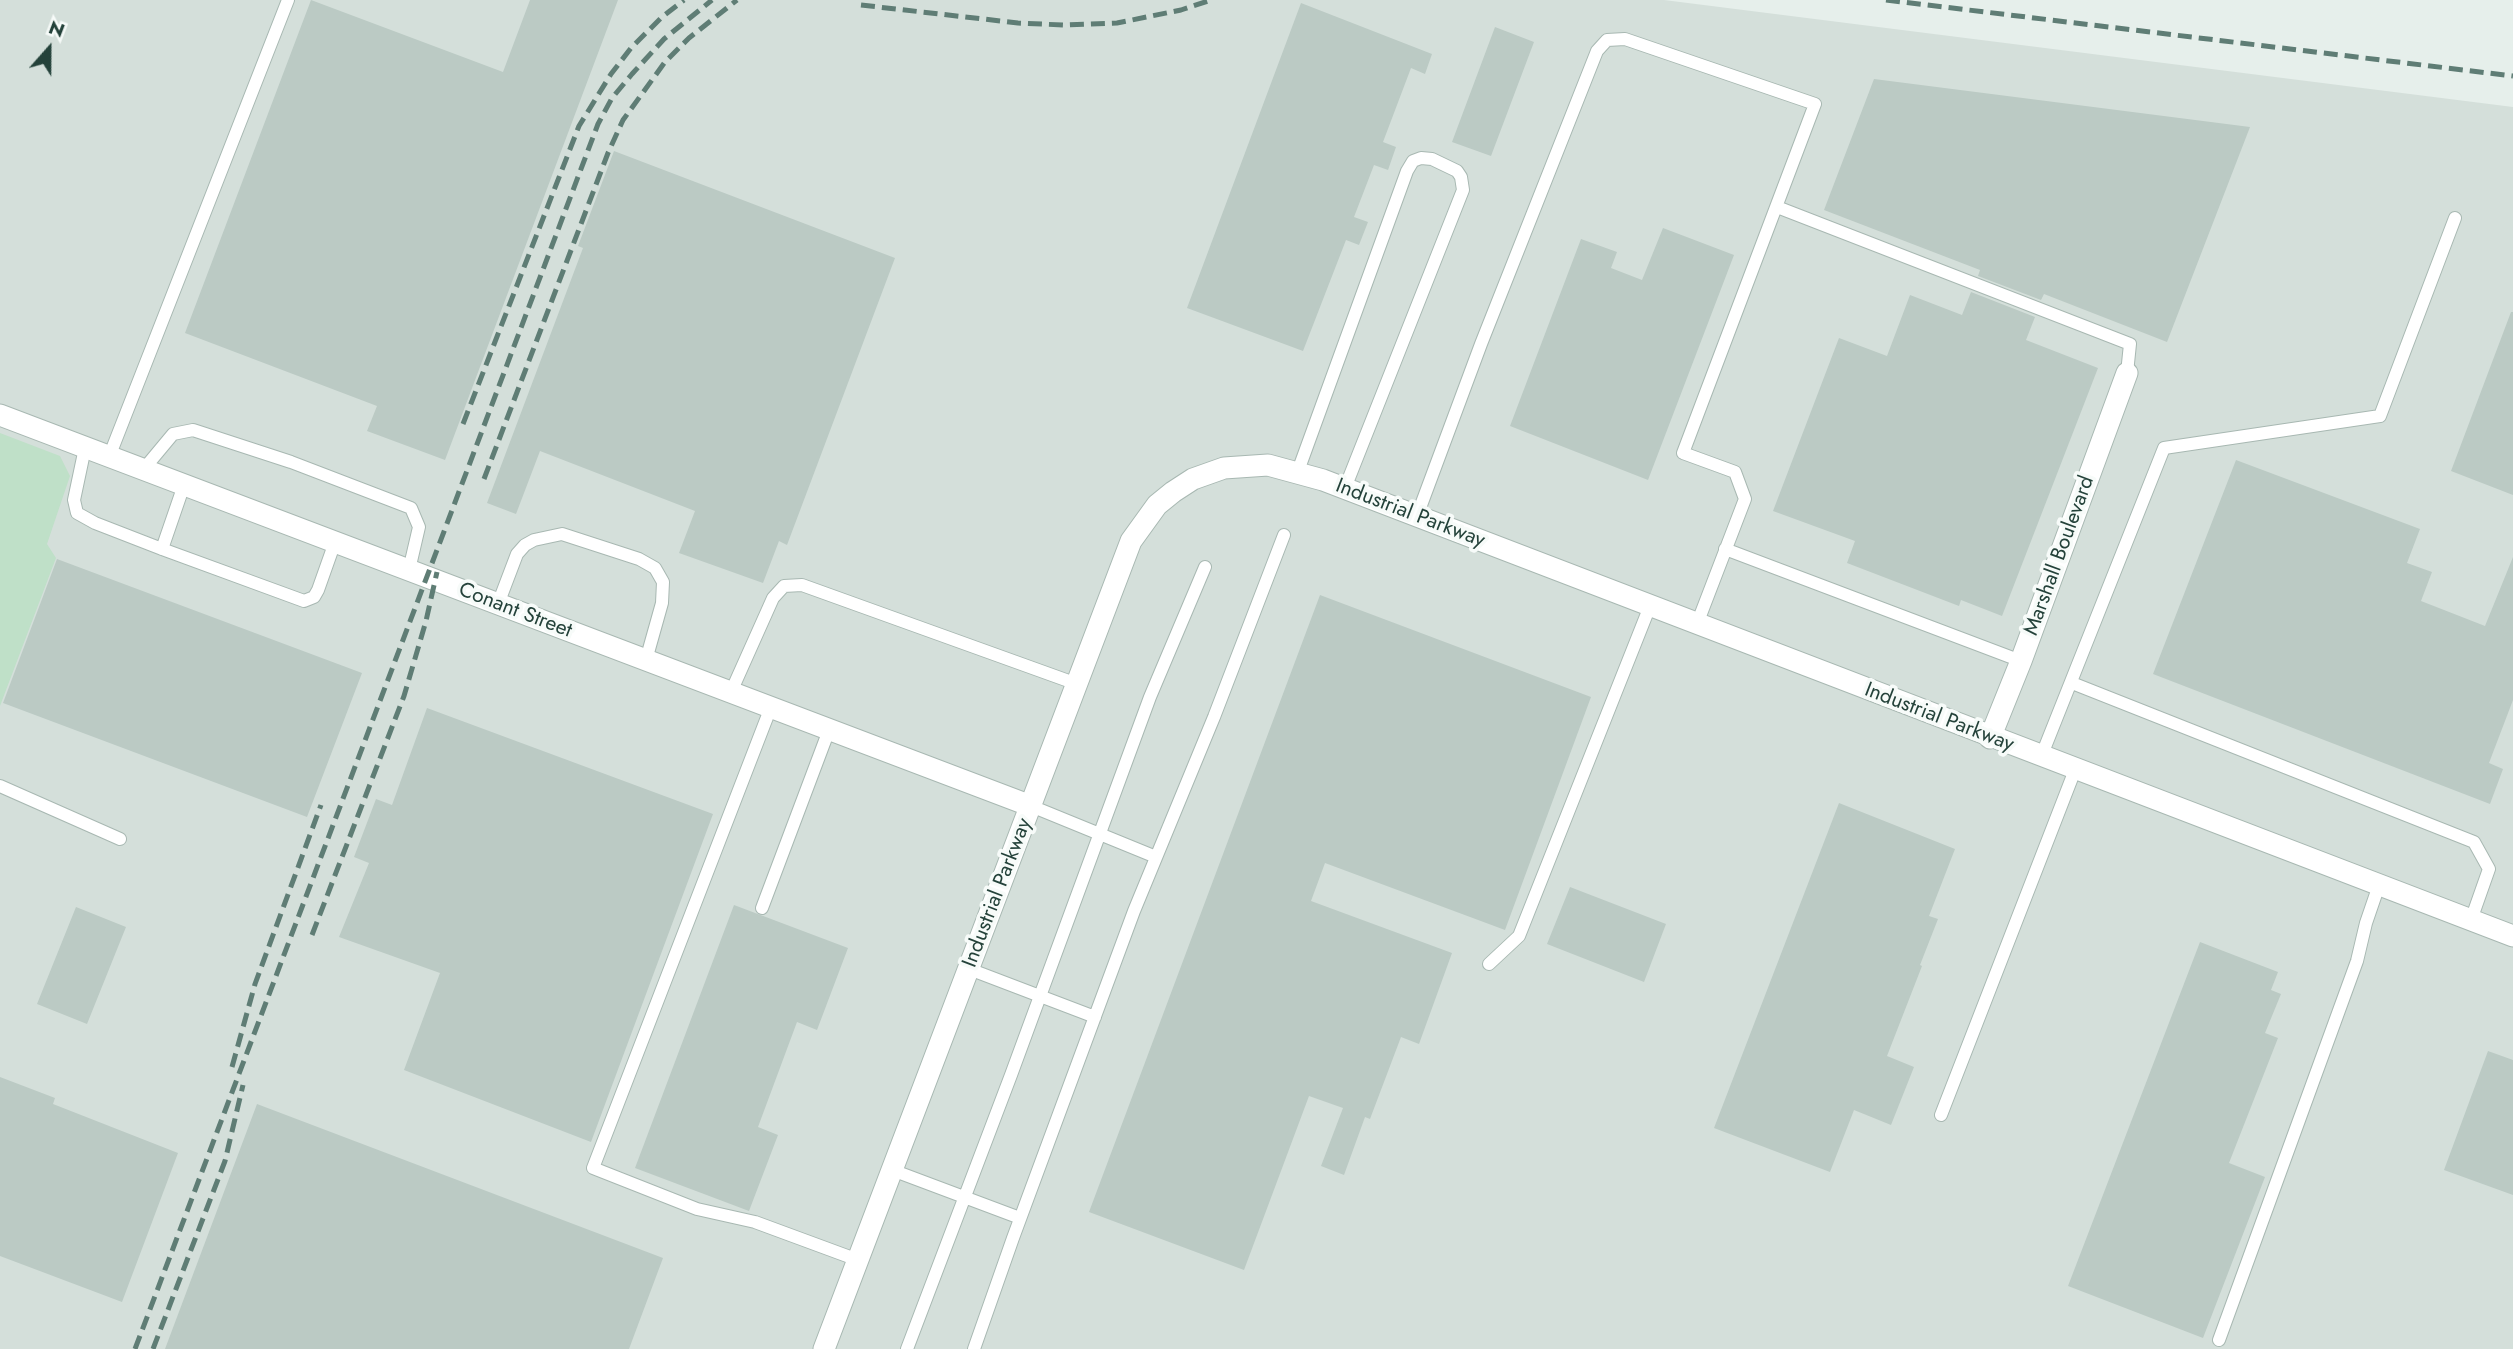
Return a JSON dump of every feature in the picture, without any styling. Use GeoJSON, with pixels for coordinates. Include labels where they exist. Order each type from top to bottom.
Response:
{"type":"FeatureCollection","features":[{"type":"Feature","properties":{"kind":"street","name":"Marshall Boulevard"},"geometry":{"type":"LineString","coordinates":[[1990,738],[2127,373]]}},
{"type":"Feature","properties":{"kind":"street","name":"Conant Street"},"geometry":{"type":"LineString","coordinates":[[0,415],[1031,806]]}},
{"type":"Feature","properties":{"kind":"street","name":"Industrial Parkway"},"geometry":{"type":"LineString","coordinates":[[824,1349],[1130,541],[1157,505],[1193,479],[1224,468],[1268,465],[1298,471],[1345,488],[1990,738],[2513,936]]}},
{"type":"Feature","properties":{"kind":"lane"},"geometry":{"type":"LineString","coordinates":[[109,457],[288,0]]}},
{"type":"Feature","properties":{"kind":"lane"},"geometry":{"type":"LineString","coordinates":[[1417,516],[1481,344],[1587,76],[1597,51],[1607,40],[1625,39],[1815,104],[1683,453],[1735,472],[1745,499],[1697,624]]}},
{"type":"Feature","properties":{"kind":"lane"},"geometry":{"type":"LineString","coordinates":[[1298,471],[1406,171],[1413,161],[1421,158],[1432,159],[1457,171],[1464,190],[1345,488]]}},
{"type":"Feature","properties":{"kind":"lane"},"geometry":{"type":"LineString","coordinates":[[1777,207],[2130,344],[2127,373]]}},
{"type":"Feature","properties":{"kind":"lane"},"geometry":{"type":"LineString","coordinates":[[2041,757],[2164,448],[2380,416],[2455,218]]}},
{"type":"Feature","properties":{"kind":"lane"},"geometry":{"type":"LineString","coordinates":[[143,470],[173,434],[193,430],[315,471],[411,508],[419,527],[409,570]]}},
{"type":"Feature","properties":{"kind":"lane"},"geometry":{"type":"LineString","coordinates":[[85,447],[74,500],[77,513],[95,523],[162,549],[304,601],[314,597],[318,590],[335,542]]}},
{"type":"Feature","properties":{"kind":"lane"},"geometry":{"type":"LineString","coordinates":[[162,549],[184,485]]}},
{"type":"Feature","properties":{"kind":"lane"},"geometry":{"type":"LineString","coordinates":[[498,604],[517,554],[534,540],[562,534],[639,559],[655,568],[663,582],[658,622],[646,660]]}},
{"type":"Feature","properties":{"kind":"lane"},"geometry":{"type":"LineString","coordinates":[[974,1349],[1156,857],[1284,536]]}},
{"type":"Feature","properties":{"kind":"lane"},"geometry":{"type":"LineString","coordinates":[[1725,549],[2021,661]]}},
{"type":"Feature","properties":{"kind":"lane"},"geometry":{"type":"LineString","coordinates":[[907,1349],[1041,996],[1150,697],[1205,567]]}},
{"type":"Feature","properties":{"kind":"lane"},"geometry":{"type":"LineString","coordinates":[[731,692],[773,598],[785,586],[802,585],[1077,684]]}},
{"type":"Feature","properties":{"kind":"lane"},"geometry":{"type":"LineString","coordinates":[[1489,964],[1519,936],[1650,606]]}},
{"type":"Feature","properties":{"kind":"lane"},"geometry":{"type":"LineString","coordinates":[[2072,683],[2474,842],[2489,869],[2471,920]]}},
{"type":"Feature","properties":{"kind":"lane"},"geometry":{"type":"LineString","coordinates":[[771,708],[593,1168],[697,1209],[755,1222],[858,1260]]}},
{"type":"Feature","properties":{"kind":"lane"},"geometry":{"type":"LineString","coordinates":[[762,908],[829,730]]}},
{"type":"Feature","properties":{"kind":"lane"},"geometry":{"type":"LineString","coordinates":[[1941,1115],[2075,770]]}},
{"type":"Feature","properties":{"kind":"lane"},"geometry":{"type":"LineString","coordinates":[[0,786],[120,839]]}},
{"type":"Feature","properties":{"kind":"lane"},"geometry":{"type":"LineString","coordinates":[[1031,806],[1156,857]]}},
{"type":"Feature","properties":{"kind":"lane"},"geometry":{"type":"LineString","coordinates":[[2219,1340],[2357,961],[2379,885]]}},
{"type":"Feature","properties":{"kind":"lane"},"geometry":{"type":"LineString","coordinates":[[968,969],[1095,1017]]}},
{"type":"Feature","properties":{"kind":"lane"},"geometry":{"type":"LineString","coordinates":[[892,1170],[1020,1219]]}},
{"type":"Feature","properties":{"kind":"shaded area"},"geometry":{"type":"Polygon","coordinates":[[[0,0],[1664,0],[2513,107],[2513,1349],[0,1349],[0,0]]]}},
{"type":"Feature","properties":{"kind":"green space"},"geometry":{"type":"Polygon","coordinates":[[[0,433],[60,456],[70,476],[47,544],[56,558],[0,706],[0,433]]]}},
{"type":"Feature","properties":{"kind":"building"},"geometry":{"type":"Polygon","coordinates":[[[311,0],[503,72],[530,0],[618,0],[445,460],[367,431],[377,406],[185,333],[311,0]]]}},
{"type":"Feature","properties":{"kind":"building"},"geometry":{"type":"Polygon","coordinates":[[[1301,3],[1432,54],[1425,74],[1411,68],[1383,142],[1396,147],[1388,170],[1374,165],[1354,217],[1368,222],[1359,245],[1346,240],[1303,351],[1187,308],[1301,3]]]}},
{"type":"Feature","properties":{"kind":"building"},"geometry":{"type":"Polygon","coordinates":[[[1495,27],[1534,42],[1491,156],[1452,142],[1495,27]]]}},
{"type":"Feature","properties":{"kind":"building"},"geometry":{"type":"Polygon","coordinates":[[[1874,79],[2250,127],[2167,342],[2044,294],[2041,300],[1978,276],[1980,270],[1824,210],[1874,79]]]}},
{"type":"Feature","properties":{"kind":"building"},"geometry":{"type":"Polygon","coordinates":[[[614,151],[895,258],[787,545],[779,541],[763,583],[679,553],[695,511],[540,451],[516,514],[487,503],[583,248],[578,246],[614,151]]]}},
{"type":"Feature","properties":{"kind":"building"},"geometry":{"type":"Polygon","coordinates":[[[1663,228],[1734,255],[1648,480],[1510,426],[1581,239],[1617,252],[1611,268],[1642,280],[1663,228]]]}},
{"type":"Feature","properties":{"kind":"building"},"geometry":{"type":"Polygon","coordinates":[[[1971,292],[2035,317],[2026,340],[2098,368],[2002,616],[1961,600],[1959,606],[1847,563],[1855,541],[1773,511],[1839,338],[1887,356],[1910,295],[1962,315],[1971,292]]]}},
{"type":"Feature","properties":{"kind":"building"},"geometry":{"type":"Polygon","coordinates":[[[2513,312],[2513,495],[2451,471],[2513,312]]]}},
{"type":"Feature","properties":{"kind":"building"},"geometry":{"type":"Polygon","coordinates":[[[2236,460],[2420,529],[2407,563],[2432,572],[2421,601],[2485,626],[2513,557],[2513,700],[2489,763],[2503,769],[2490,804],[2153,674],[2236,460]]]}},
{"type":"Feature","properties":{"kind":"building"},"geometry":{"type":"Polygon","coordinates":[[[57,559],[362,673],[307,817],[3,703],[57,559]]]}},
{"type":"Feature","properties":{"kind":"building"},"geometry":{"type":"Polygon","coordinates":[[[1320,595],[1591,697],[1505,930],[1325,863],[1311,901],[1452,953],[1419,1044],[1401,1037],[1370,1119],[1365,1117],[1344,1175],[1321,1166],[1343,1108],[1309,1096],[1244,1270],[1089,1212],[1320,595]]]}},
{"type":"Feature","properties":{"kind":"building"},"geometry":{"type":"Polygon","coordinates":[[[427,708],[713,814],[591,1142],[404,1070],[440,973],[339,937],[369,863],[354,857],[376,799],[392,805],[427,708]]]}},
{"type":"Feature","properties":{"kind":"building"},"geometry":{"type":"Polygon","coordinates":[[[1839,803],[1955,849],[1929,916],[1938,919],[1887,1056],[1914,1067],[1891,1125],[1854,1110],[1830,1172],[1714,1128],[1839,803]]]}},
{"type":"Feature","properties":{"kind":"building"},"geometry":{"type":"Polygon","coordinates":[[[1570,887],[1666,924],[1644,982],[1547,944],[1570,887]]]}},
{"type":"Feature","properties":{"kind":"building"},"geometry":{"type":"Polygon","coordinates":[[[734,905],[848,948],[817,1030],[797,1022],[758,1127],[778,1135],[749,1211],[635,1168],[734,905]]]}},
{"type":"Feature","properties":{"kind":"building"},"geometry":{"type":"Polygon","coordinates":[[[76,907],[126,927],[87,1024],[37,1004],[76,907]]]}},
{"type":"Feature","properties":{"kind":"building"},"geometry":{"type":"Polygon","coordinates":[[[2200,942],[2278,972],[2271,990],[2281,994],[2265,1033],[2278,1038],[2229,1163],[2265,1177],[2203,1338],[2068,1286],[2200,942]]]}},
{"type":"Feature","properties":{"kind":"building"},"geometry":{"type":"Polygon","coordinates":[[[2488,1051],[2513,1060],[2513,1195],[2444,1170],[2488,1051]]]}},
{"type":"Feature","properties":{"kind":"building"},"geometry":{"type":"Polygon","coordinates":[[[0,1077],[55,1098],[53,1104],[178,1153],[122,1302],[0,1256],[0,1077]]]}},
{"type":"Feature","properties":{"kind":"building"},"geometry":{"type":"Polygon","coordinates":[[[257,1104],[663,1258],[629,1349],[165,1349],[257,1104]]]}},
{"type":"Feature","properties":{"kind":"railway"},"geometry":{"type":"LineString","coordinates":[[463,424],[579,126],[611,74],[631,48],[662,17],[684,0]]}},
{"type":"Feature","properties":{"kind":"railway"},"geometry":{"type":"LineString","coordinates":[[135,1349],[598,124],[612,98],[664,39],[712,0]]}},
{"type":"Feature","properties":{"kind":"railway"},"geometry":{"type":"LineString","coordinates":[[484,479],[623,120],[665,62],[689,38],[737,0]]}},
{"type":"Feature","properties":{"kind":"railway"},"geometry":{"type":"LineString","coordinates":[[861,5],[1018,23],[1063,25],[1117,23],[1181,10],[1211,0]]}},
{"type":"Feature","properties":{"kind":"railway"},"geometry":{"type":"LineString","coordinates":[[1886,0],[2513,76]]}},
{"type":"Feature","properties":{"kind":"railway"},"geometry":{"type":"LineString","coordinates":[[312,935],[404,696],[437,572]]}},
{"type":"Feature","properties":{"kind":"railway"},"geometry":{"type":"LineString","coordinates":[[232,1067],[255,984],[321,805]]}},
{"type":"Feature","properties":{"kind":"railway"},"geometry":{"type":"LineString","coordinates":[[153,1349],[225,1161],[243,1085]]}}]}
